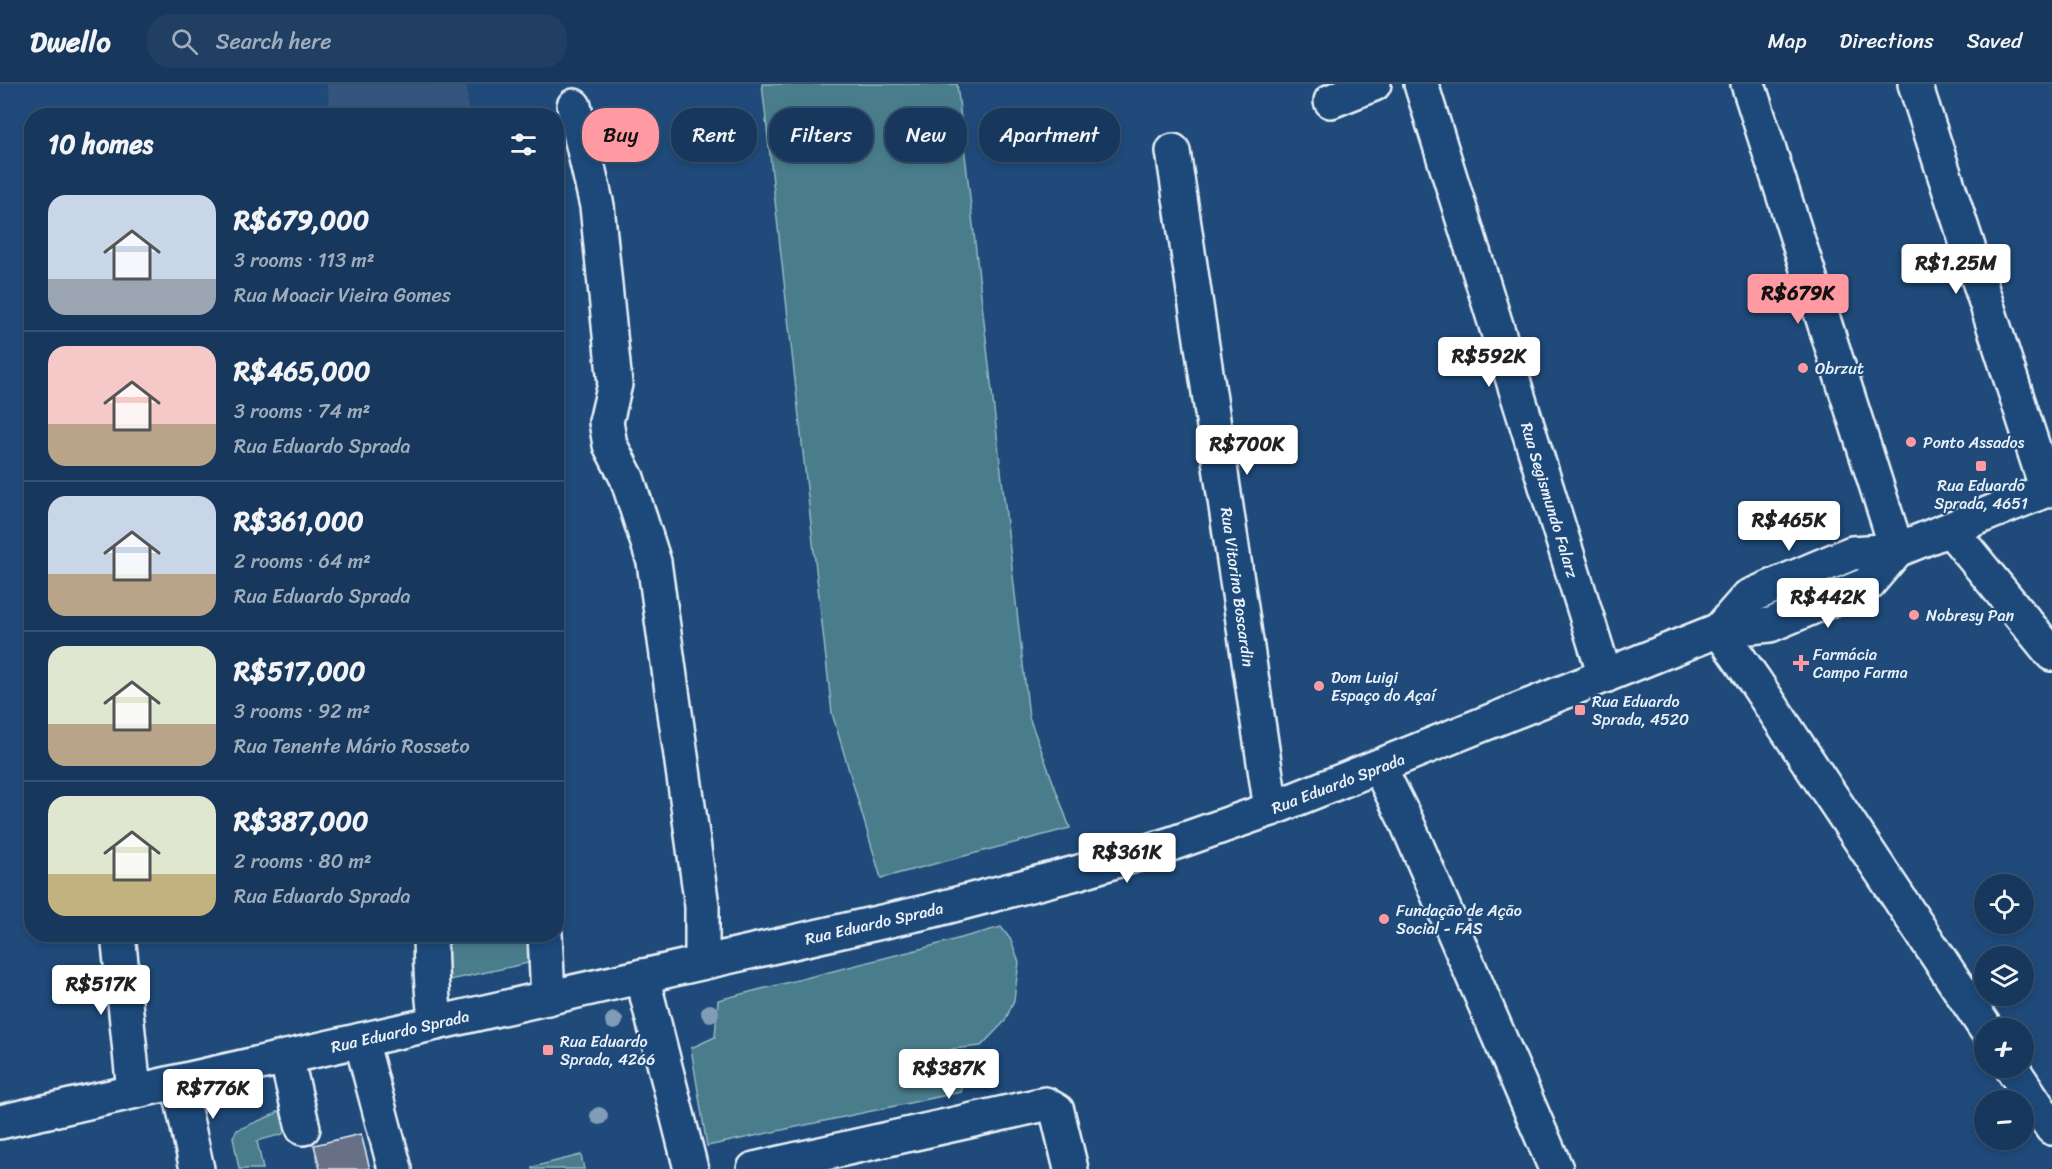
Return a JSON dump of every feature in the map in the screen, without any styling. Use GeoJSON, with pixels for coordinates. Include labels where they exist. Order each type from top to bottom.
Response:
{"type":"FeatureCollection","features":[{"type":"Feature","properties":{"kind":"street"},"geometry":{"type":"LineString","coordinates":[[1331,102],[1374,84]]}},
{"type":"Feature","properties":{"kind":"street","name":"Rua Segismundo Falarz"},"geometry":{"type":"LineString","coordinates":[[1421,84],[1605,676]]}},
{"type":"Feature","properties":{"kind":"street"},"geometry":{"type":"LineString","coordinates":[[1748,84],[1897,550]]}},
{"type":"Feature","properties":{"kind":"street"},"geometry":{"type":"LineString","coordinates":[[1915,84],[2049,489]]}},
{"type":"Feature","properties":{"kind":"street"},"geometry":{"type":"LineString","coordinates":[[574,106],[597,206],[615,384],[606,422],[610,445],[627,478],[654,562],[702,906],[702,962]]}},
{"type":"Feature","properties":{"kind":"street","name":"Rua Vitorino Boscardin"},"geometry":{"type":"LineString","coordinates":[[1173,151],[1271,809]]}},
{"type":"Feature","properties":{"kind":"street","name":"Rua Eduardo Sprada"},"geometry":{"type":"LineString","coordinates":[[0,1122],[1000,894],[1170,844],[1271,809],[1379,767],[1719,630],[1748,597],[1852,553],[1897,550],[2049,489]]}},
{"type":"Feature","properties":{"kind":"street"},"geometry":{"type":"LineString","coordinates":[[1950,529],[2052,654]]}},
{"type":"Feature","properties":{"kind":"street"},"geometry":{"type":"LineString","coordinates":[[1719,630],[1756,682],[1979,1018]]}},
{"type":"Feature","properties":{"kind":"street"},"geometry":{"type":"LineString","coordinates":[[1379,767],[1407,823],[1556,1169]]}},
{"type":"Feature","properties":{"kind":"street"},"geometry":{"type":"LineString","coordinates":[[119,942],[135,1091]]}},
{"type":"Feature","properties":{"kind":"street"},"geometry":{"type":"LineString","coordinates":[[430,942],[433,1007],[436,1023]]}},
{"type":"Feature","properties":{"kind":"street"},"geometry":{"type":"LineString","coordinates":[[544,942],[548,998]]}},
{"type":"Feature","properties":{"kind":"street"},"geometry":{"type":"LineString","coordinates":[[642,976],[691,1169]]}},
{"type":"Feature","properties":{"kind":"street"},"geometry":{"type":"LineString","coordinates":[[361,1040],[395,1169]]}},
{"type":"Feature","properties":{"kind":"street"},"geometry":{"type":"LineString","coordinates":[[286,1057],[303,1128]]}},
{"type":"Feature","properties":{"kind":"street"},"geometry":{"type":"LineString","coordinates":[[2019,1078],[2052,1128]]}},
{"type":"Feature","properties":{"kind":"street"},"geometry":{"type":"LineString","coordinates":[[178,1082],[197,1169]]}},
{"type":"Feature","properties":{"kind":"street"},"geometry":{"type":"LineString","coordinates":[[754,1169],[1045,1104],[1057,1111],[1071,1169]]}},
{"type":"Feature","properties":{"kind":"shaded area"},"geometry":{"type":"Polygon","coordinates":[[[327,84],[466,84],[468,108],[329,108],[327,84]]]}},
{"type":"Feature","properties":{"kind":"shaded area"},"geometry":{"type":"Polygon","coordinates":[[[762,84],[957,84],[960,108],[885,108],[885,162],[966,162],[1029,717],[1070,828],[881,878],[832,713],[771,162],[873,162],[873,108],[769,108],[769,147],[762,84]]]}},
{"type":"Feature","properties":{"kind":"shaded area"},"geometry":{"type":"Polygon","coordinates":[[[1001,927],[1011,940],[1019,962],[1014,1000],[1005,1021],[981,1046],[952,1049],[949,1064],[967,1072],[961,1092],[707,1146],[691,1048],[715,1037],[718,1000],[1001,927]]]}},
{"type":"Feature","properties":{"kind":"shaded area"},"geometry":{"type":"Polygon","coordinates":[[[445,942],[531,942],[533,962],[445,981],[440,954],[445,942]]]}},
{"type":"Feature","properties":{"kind":"shaded area"},"geometry":{"type":"Polygon","coordinates":[[[287,1104],[292,1110],[283,1134],[257,1141],[263,1169],[239,1169],[233,1137],[237,1130],[275,1114],[287,1104]]]}},
{"type":"Feature","properties":{"kind":"shaded area"},"geometry":{"type":"Polygon","coordinates":[[[581,1155],[584,1169],[532,1169],[532,1167],[581,1155]]]}},
{"type":"Feature","properties":{"kind":"building"},"geometry":{"type":"Polygon","coordinates":[[[361,1134],[370,1169],[320,1169],[314,1145],[361,1134]]]}},
{"type":"Feature","properties":{"kind":"place","name":"Obrzut"},"geometry":{"type":"Point","coordinates":[1803,368]}},
{"type":"Feature","properties":{"kind":"place","name":"Ponto Assados"},"geometry":{"type":"Point","coordinates":[1911,442]}},
{"type":"Feature","properties":{"kind":"place","name":"Rua Eduardo Sprada, 4651"},"geometry":{"type":"Point","coordinates":[1981,466]}},
{"type":"Feature","properties":{"kind":"place","name":"Nobresy Pan"},"geometry":{"type":"Point","coordinates":[1914,615]}},
{"type":"Feature","properties":{"kind":"place","name":"Farmácia Campo Farma"},"geometry":{"type":"Point","coordinates":[1801,663]}},
{"type":"Feature","properties":{"kind":"place","name":"Dom Luigi Espaço do Açaí"},"geometry":{"type":"Point","coordinates":[1319,686]}},
{"type":"Feature","properties":{"kind":"place","name":"Rua Eduardo Sprada, 4520"},"geometry":{"type":"Point","coordinates":[1580,710]}},
{"type":"Feature","properties":{"kind":"place","name":"Fundação de Ação Social - FAS"},"geometry":{"type":"Point","coordinates":[1384,919]}},
{"type":"Feature","properties":{"kind":"place","name":"Rua Eduardo Sprada, 4266"},"geometry":{"type":"Point","coordinates":[548,1050]}}]}
